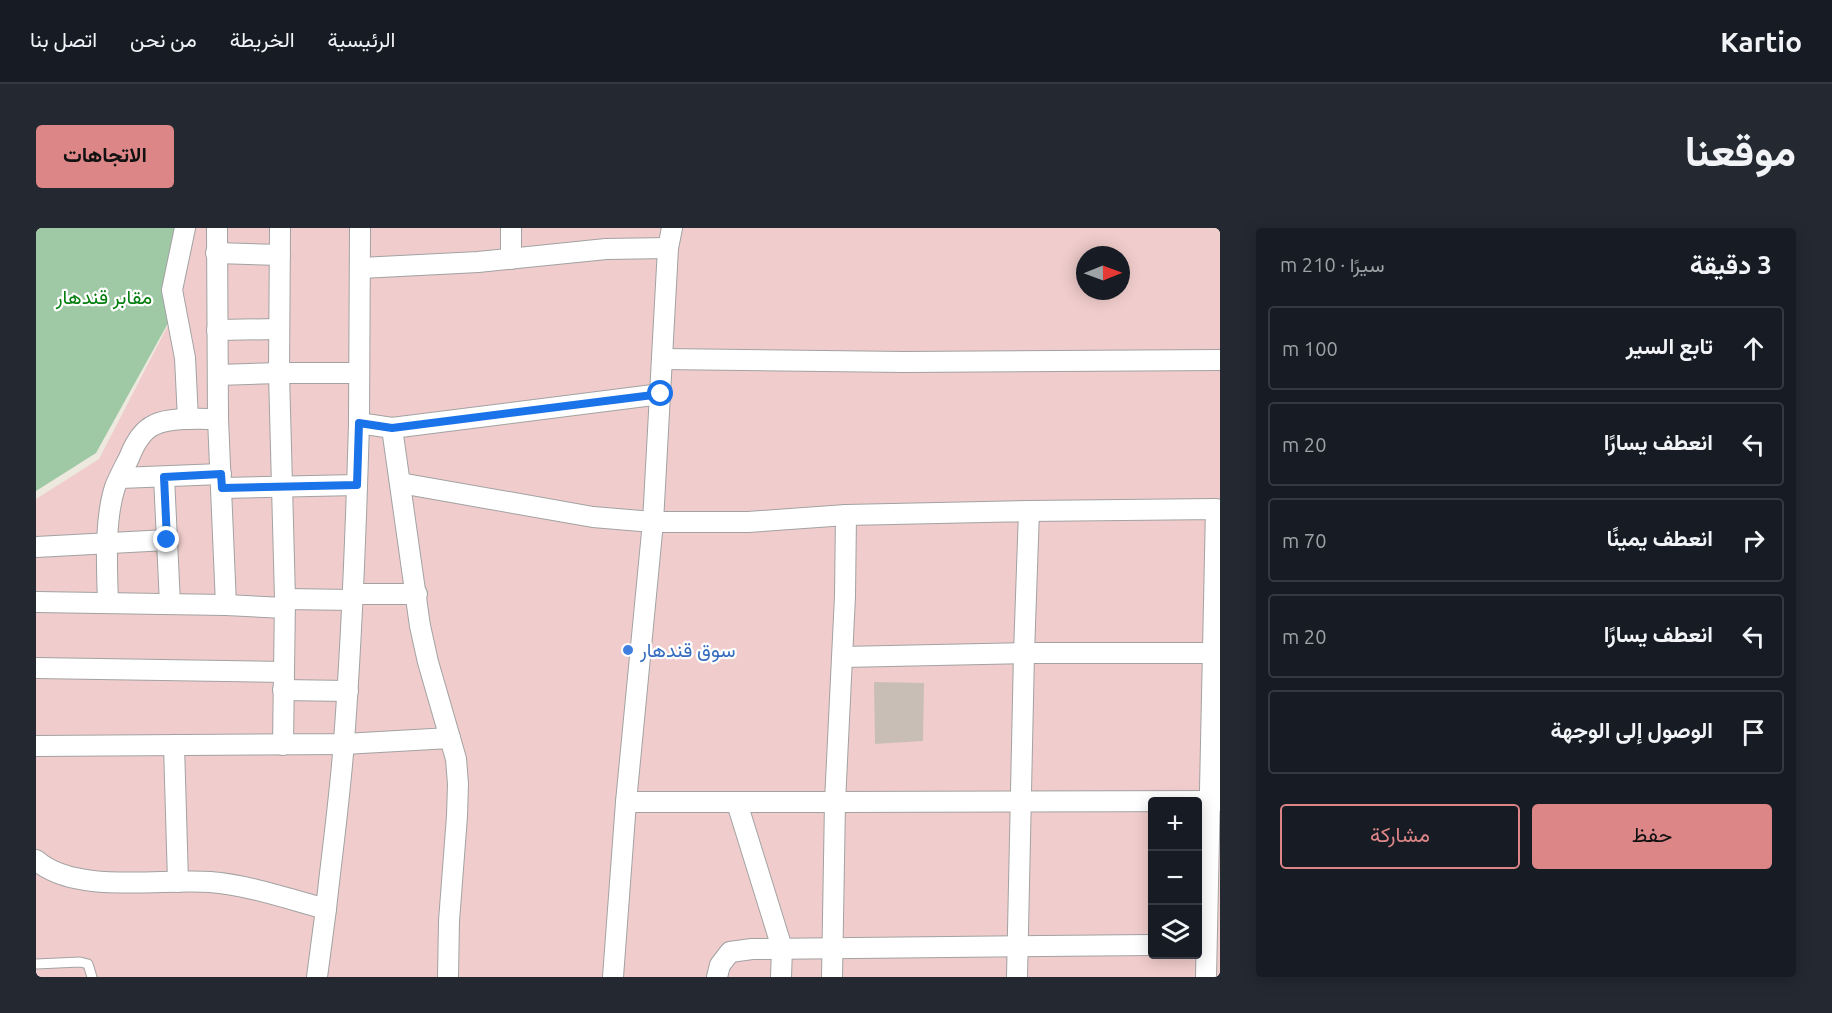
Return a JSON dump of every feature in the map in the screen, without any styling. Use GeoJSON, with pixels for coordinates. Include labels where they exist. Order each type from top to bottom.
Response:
{"type":"FeatureCollection","features":[{"type":"Feature","properties":{"kind":"street"},"geometry":{"type":"LineString","coordinates":[[185,228],[172,290],[185,358],[188,420]]}},
{"type":"Feature","properties":{"kind":"street"},"geometry":{"type":"LineString","coordinates":[[217,228],[218,419],[226,604]]}},
{"type":"Feature","properties":{"kind":"street"},"geometry":{"type":"LineString","coordinates":[[280,228],[279,373],[285,604],[283,745]]}},
{"type":"Feature","properties":{"kind":"street"},"geometry":{"type":"LineString","coordinates":[[317,977],[348,691],[359,423],[360,228]]}},
{"type":"Feature","properties":{"kind":"street"},"geometry":{"type":"LineString","coordinates":[[511,228],[511,259]]}},
{"type":"Feature","properties":{"kind":"street"},"geometry":{"type":"LineString","coordinates":[[612,977],[653,522],[668,248],[672,228]]}},
{"type":"Feature","properties":{"kind":"street"},"geometry":{"type":"LineString","coordinates":[[361,268],[511,259],[606,249],[668,248]]}},
{"type":"Feature","properties":{"kind":"street"},"geometry":{"type":"LineString","coordinates":[[216,253],[280,255]]}},
{"type":"Feature","properties":{"kind":"street"},"geometry":{"type":"LineString","coordinates":[[217,330],[279,329]]}},
{"type":"Feature","properties":{"kind":"street"},"geometry":{"type":"LineString","coordinates":[[663,359],[904,362],[1220,360]]}},
{"type":"Feature","properties":{"kind":"street"},"geometry":{"type":"LineString","coordinates":[[218,375],[359,373]]}},
{"type":"Feature","properties":{"kind":"street"},"geometry":{"type":"LineString","coordinates":[[359,423],[392,428],[661,394]]}},
{"type":"Feature","properties":{"kind":"street"},"geometry":{"type":"LineString","coordinates":[[108,603],[108,542],[112,498],[134,448],[145,431],[158,424],[218,419]]}},
{"type":"Feature","properties":{"kind":"street"},"geometry":{"type":"LineString","coordinates":[[392,428],[420,626],[456,759],[458,784],[449,921],[448,977]]}},
{"type":"Feature","properties":{"kind":"street"},"geometry":{"type":"LineString","coordinates":[[120,478],[164,477],[283,486],[357,485]]}},
{"type":"Feature","properties":{"kind":"street"},"geometry":{"type":"LineString","coordinates":[[164,477],[170,604]]}},
{"type":"Feature","properties":{"kind":"street"},"geometry":{"type":"LineString","coordinates":[[400,483],[594,517],[653,522],[748,522],[846,515],[1218,509],[1215,801],[1206,977]]}},
{"type":"Feature","properties":{"kind":"street"},"geometry":{"type":"LineString","coordinates":[[1017,977],[1023,653],[1029,511]]}},
{"type":"Feature","properties":{"kind":"street"},"geometry":{"type":"LineString","coordinates":[[832,977],[835,802],[843,657],[846,515]]}},
{"type":"Feature","properties":{"kind":"street"},"geometry":{"type":"LineString","coordinates":[[36,547],[167,540]]}},
{"type":"Feature","properties":{"kind":"street"},"geometry":{"type":"LineString","coordinates":[[36,602],[285,604],[353,597],[417,594]]}},
{"type":"Feature","properties":{"kind":"street"},"geometry":{"type":"LineString","coordinates":[[843,657],[1023,653],[1217,653]]}},
{"type":"Feature","properties":{"kind":"street"},"geometry":{"type":"LineString","coordinates":[[36,668],[283,681],[348,691]]}},
{"type":"Feature","properties":{"kind":"street"},"geometry":{"type":"LineString","coordinates":[[36,746],[344,744],[450,738]]}},
{"type":"Feature","properties":{"kind":"street"},"geometry":{"type":"LineString","coordinates":[[174,745],[178,882]]}},
{"type":"Feature","properties":{"kind":"street"},"geometry":{"type":"LineString","coordinates":[[626,802],[1215,801]]}},
{"type":"Feature","properties":{"kind":"street"},"geometry":{"type":"LineString","coordinates":[[737,803],[782,948],[781,977]]}},
{"type":"Feature","properties":{"kind":"street"},"geometry":{"type":"LineString","coordinates":[[36,860],[66,875],[92,881],[230,884],[326,909]]}},
{"type":"Feature","properties":{"kind":"street"},"geometry":{"type":"LineString","coordinates":[[717,977],[720,965],[730,952],[782,948],[1018,948],[1148,945]]}},
{"type":"Feature","properties":{"kind":"lane"},"geometry":{"type":"LineString","coordinates":[[36,964],[80,962],[88,964],[92,977]]}},
{"type":"Feature","properties":{"kind":"shaded area","name":"سوق قندهار"},"geometry":{"type":"Polygon","coordinates":[[[182,228],[1220,228],[1220,977],[36,977],[36,499],[99,459],[182,298],[182,228]]]}},
{"type":"Feature","properties":{"kind":"green space","name":"مقابر قندهار"},"geometry":{"type":"Polygon","coordinates":[[[36,228],[180,228],[182,298],[96,453],[36,491],[36,228]]]}},
{"type":"Feature","properties":{"kind":"building"},"geometry":{"type":"Polygon","coordinates":[[[874,682],[924,683],[923,741],[875,744],[874,682]]]}},
{"type":"Feature","properties":{"kind":"place","name":"سوق قندهار"},"geometry":{"type":"Point","coordinates":[628,650]}},
{"type":"Feature","properties":{"kind":"route"},"geometry":{"type":"LineString","coordinates":[[167,540],[164,477],[221,474],[222,488],[357,485],[359,423],[392,428],[661,394]]}}]}
